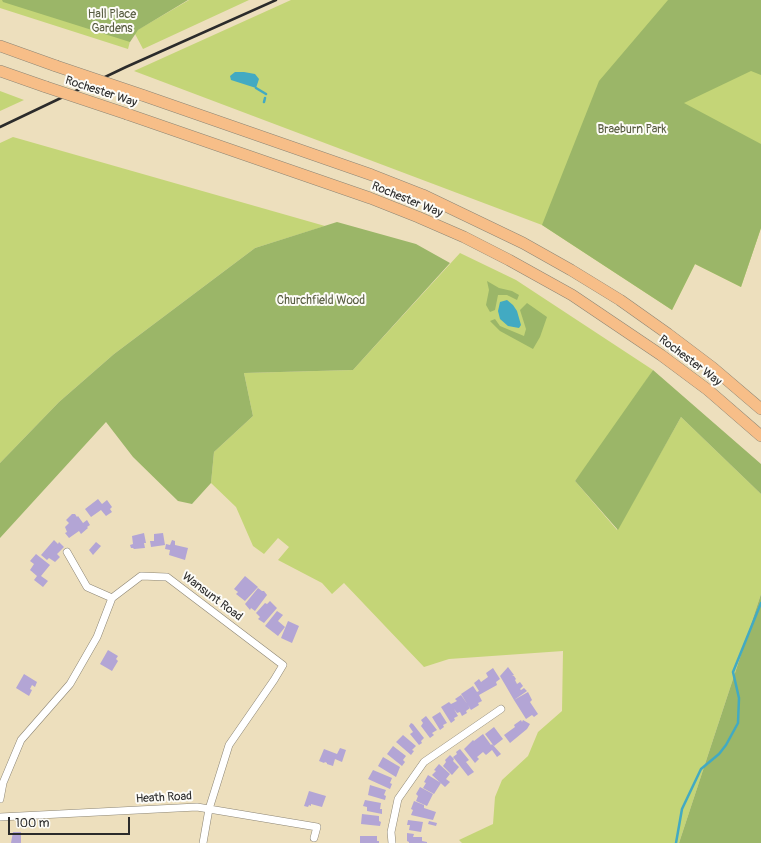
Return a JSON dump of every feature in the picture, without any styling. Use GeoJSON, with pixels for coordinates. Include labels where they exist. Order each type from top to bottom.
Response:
{"type":"FeatureCollection","features":[{"type":"Feature","properties":{"kind":"highway","name":"Rochester Way"},"geometry":{"type":"LineString","coordinates":[[0,46],[372,175],[423,195],[523,243],[571,270],[626,304],[713,368],[761,409]]}},
{"type":"Feature","properties":{"kind":"highway","name":"Rochester Way"},"geometry":{"type":"LineString","coordinates":[[0,70],[370,198],[431,223],[510,260],[572,295],[661,355],[708,390],[761,436]]}},
{"type":"Feature","properties":{"kind":"street"},"geometry":{"type":"LineString","coordinates":[[0,797],[3,783],[21,740],[70,684],[97,637],[112,598],[87,587],[67,552]]}},
{"type":"Feature","properties":{"kind":"street","name":"Wansunt Road"},"geometry":{"type":"LineString","coordinates":[[112,598],[141,576],[167,577],[283,665],[229,745],[210,808],[203,843]]}},
{"type":"Feature","properties":{"kind":"street"},"geometry":{"type":"LineString","coordinates":[[392,843],[391,832],[398,800],[424,762],[502,709]]}},
{"type":"Feature","properties":{"kind":"street","name":"Heath Road"},"geometry":{"type":"LineString","coordinates":[[0,817],[197,807],[210,808],[317,828],[314,838]]}},
{"type":"Feature","properties":{"kind":"green space","name":"Hall Place Gardens"},"geometry":{"type":"Polygon","coordinates":[[[0,0],[184,0],[133,30],[128,49],[0,8],[0,0]]]}},
{"type":"Feature","properties":{"kind":"green space","name":"Hall Place Gardens"},"geometry":{"type":"Polygon","coordinates":[[[2,0],[188,0],[138,30],[130,42],[3,2],[2,0]]]}},
{"type":"Feature","properties":{"kind":"green space"},"geometry":{"type":"Polygon","coordinates":[[[189,0],[249,0],[143,49],[134,32],[189,0]]]}},
{"type":"Feature","properties":{"kind":"green space","name":"Braeburn Park"},"geometry":{"type":"Polygon","coordinates":[[[291,0],[761,0],[761,228],[741,287],[695,264],[672,310],[542,225],[134,71],[291,0]]]}},
{"type":"Feature","properties":{"kind":"green space"},"geometry":{"type":"Polygon","coordinates":[[[668,0],[761,0],[761,75],[751,71],[684,103],[761,144],[761,228],[741,287],[695,264],[672,310],[542,225],[599,81],[668,0]]]}},
{"type":"Feature","properties":{"kind":"green space"},"geometry":{"type":"Polygon","coordinates":[[[0,91],[24,100],[0,111],[0,91]]]}},
{"type":"Feature","properties":{"kind":"green space"},"geometry":{"type":"Polygon","coordinates":[[[13,137],[325,226],[255,248],[114,354],[59,402],[0,463],[0,143],[13,137]]]}},
{"type":"Feature","properties":{"kind":"green space","name":"Churchfield Wood"},"geometry":{"type":"Polygon","coordinates":[[[337,222],[416,244],[450,263],[353,370],[244,373],[253,416],[214,452],[211,483],[192,504],[178,501],[133,457],[106,422],[0,538],[0,463],[59,402],[114,354],[255,248],[337,222]]]}},
{"type":"Feature","properties":{"kind":"green space"},"geometry":{"type":"Polygon","coordinates":[[[460,253],[516,280],[653,370],[612,433],[575,481],[617,530],[681,417],[761,494],[761,594],[679,843],[462,843],[459,840],[493,824],[495,797],[502,780],[528,756],[538,732],[562,711],[563,651],[449,659],[424,667],[344,583],[332,594],[322,583],[278,560],[289,547],[278,538],[264,554],[253,546],[236,507],[211,483],[214,452],[253,416],[244,373],[353,370],[460,253]]]}},
{"type":"Feature","properties":{"kind":"green space"},"geometry":{"type":"Polygon","coordinates":[[[487,281],[499,288],[512,291],[519,295],[517,300],[507,295],[498,295],[495,310],[490,312],[486,305],[489,290],[487,281]]]}},
{"type":"Feature","properties":{"kind":"green space"},"geometry":{"type":"Polygon","coordinates":[[[527,303],[547,317],[540,337],[533,349],[500,331],[490,321],[495,319],[500,326],[524,336],[526,329],[520,310],[527,303]]]}},
{"type":"Feature","properties":{"kind":"green space"},"geometry":{"type":"Polygon","coordinates":[[[653,370],[761,464],[761,494],[681,417],[618,530],[575,481],[653,370]]]}},
{"type":"Feature","properties":{"kind":"green space"},"geometry":{"type":"Polygon","coordinates":[[[761,594],[761,843],[679,843],[761,594]]]}},
{"type":"Feature","properties":{"kind":"water"},"geometry":{"type":"Polygon","coordinates":[[[235,72],[255,74],[259,79],[256,88],[231,80],[230,76],[235,72]]]}},
{"type":"Feature","properties":{"kind":"water"},"geometry":{"type":"Polygon","coordinates":[[[507,300],[517,311],[521,325],[519,328],[508,326],[500,319],[498,311],[500,302],[507,300]]]}},
{"type":"Feature","properties":{"kind":"building"},"geometry":{"type":"Polygon","coordinates":[[[98,499],[102,504],[107,500],[112,507],[110,509],[112,512],[106,516],[101,510],[91,517],[85,509],[98,499]]]}},
{"type":"Feature","properties":{"kind":"building"},"geometry":{"type":"Polygon","coordinates":[[[72,514],[75,514],[77,517],[78,516],[83,523],[87,520],[90,525],[81,534],[79,531],[69,538],[65,533],[67,532],[65,527],[69,523],[66,520],[72,514]]]}},
{"type":"Feature","properties":{"kind":"building"},"geometry":{"type":"Polygon","coordinates":[[[144,533],[146,543],[144,543],[145,548],[131,548],[130,545],[133,544],[132,536],[144,533]]]}},
{"type":"Feature","properties":{"kind":"building"},"geometry":{"type":"Polygon","coordinates":[[[163,533],[165,545],[151,547],[150,541],[154,541],[154,534],[163,533]]]}},
{"type":"Feature","properties":{"kind":"building"},"geometry":{"type":"Polygon","coordinates":[[[54,540],[58,544],[59,542],[64,547],[57,554],[60,557],[55,562],[49,558],[47,560],[41,555],[54,540]]]}},
{"type":"Feature","properties":{"kind":"building"},"geometry":{"type":"Polygon","coordinates":[[[172,540],[175,541],[175,545],[188,548],[185,560],[169,555],[170,550],[165,549],[166,544],[170,545],[172,540]]]}},
{"type":"Feature","properties":{"kind":"building"},"geometry":{"type":"Polygon","coordinates":[[[96,542],[101,546],[93,555],[89,550],[96,542]]]}},
{"type":"Feature","properties":{"kind":"building"},"geometry":{"type":"Polygon","coordinates":[[[36,554],[50,565],[41,576],[48,581],[43,587],[34,580],[37,576],[30,570],[34,564],[30,561],[36,554]]]}},
{"type":"Feature","properties":{"kind":"building"},"geometry":{"type":"Polygon","coordinates":[[[245,576],[258,587],[245,601],[236,594],[238,592],[234,589],[245,576]]]}},
{"type":"Feature","properties":{"kind":"building"},"geometry":{"type":"Polygon","coordinates":[[[258,588],[264,591],[267,595],[255,611],[251,608],[250,610],[245,604],[258,588]]]}},
{"type":"Feature","properties":{"kind":"building"},"geometry":{"type":"Polygon","coordinates":[[[270,601],[277,608],[264,623],[258,619],[260,617],[256,613],[265,603],[267,604],[270,601]]]}},
{"type":"Feature","properties":{"kind":"building"},"geometry":{"type":"Polygon","coordinates":[[[277,611],[283,615],[278,621],[285,627],[278,636],[265,626],[277,611]]]}},
{"type":"Feature","properties":{"kind":"building"},"geometry":{"type":"Polygon","coordinates":[[[288,621],[299,626],[292,643],[281,638],[288,621]]]}},
{"type":"Feature","properties":{"kind":"building"},"geometry":{"type":"Polygon","coordinates":[[[108,650],[118,656],[116,659],[118,661],[112,671],[100,664],[108,650]]]}},
{"type":"Feature","properties":{"kind":"building"},"geometry":{"type":"Polygon","coordinates":[[[508,667],[514,675],[512,676],[516,679],[517,684],[520,682],[523,686],[520,689],[521,690],[524,688],[527,691],[514,700],[500,676],[508,667]]]}},
{"type":"Feature","properties":{"kind":"building"},"geometry":{"type":"Polygon","coordinates":[[[493,668],[500,679],[496,682],[497,685],[479,695],[482,701],[471,710],[461,694],[473,686],[477,692],[479,691],[474,683],[479,679],[481,682],[488,677],[486,673],[493,668]]]}},
{"type":"Feature","properties":{"kind":"building"},"geometry":{"type":"Polygon","coordinates":[[[24,674],[37,682],[35,687],[32,685],[30,689],[32,690],[29,696],[16,688],[24,674]]]}},
{"type":"Feature","properties":{"kind":"building"},"geometry":{"type":"Polygon","coordinates":[[[528,692],[532,700],[530,702],[538,714],[534,717],[532,715],[526,719],[514,700],[528,692]]]}},
{"type":"Feature","properties":{"kind":"building"},"geometry":{"type":"Polygon","coordinates":[[[461,695],[470,708],[466,711],[467,713],[462,716],[460,712],[457,713],[454,709],[458,716],[454,718],[455,720],[451,723],[441,707],[449,702],[451,704],[457,701],[455,699],[461,695]]]}},
{"type":"Feature","properties":{"kind":"building"},"geometry":{"type":"Polygon","coordinates":[[[440,712],[447,723],[443,725],[444,727],[440,730],[432,717],[440,712]]]}},
{"type":"Feature","properties":{"kind":"building"},"geometry":{"type":"Polygon","coordinates":[[[426,716],[437,730],[432,733],[434,735],[430,738],[421,726],[423,723],[421,720],[426,716]]]}},
{"type":"Feature","properties":{"kind":"building"},"geometry":{"type":"Polygon","coordinates":[[[521,720],[522,722],[523,720],[530,724],[527,729],[510,743],[504,735],[515,727],[514,725],[521,720]]]}},
{"type":"Feature","properties":{"kind":"building"},"geometry":{"type":"Polygon","coordinates":[[[411,723],[424,738],[421,741],[422,743],[419,745],[410,734],[413,732],[409,726],[411,723]]]}},
{"type":"Feature","properties":{"kind":"building"},"geometry":{"type":"Polygon","coordinates":[[[494,727],[503,739],[494,746],[485,734],[494,727]]]}},
{"type":"Feature","properties":{"kind":"building"},"geometry":{"type":"Polygon","coordinates":[[[483,734],[491,745],[492,744],[501,754],[497,757],[492,750],[486,755],[483,752],[477,757],[479,759],[475,763],[464,749],[473,740],[474,741],[483,734]]]}},
{"type":"Feature","properties":{"kind":"building"},"geometry":{"type":"Polygon","coordinates":[[[403,735],[416,746],[412,750],[414,751],[411,755],[396,742],[403,735]]]}},
{"type":"Feature","properties":{"kind":"building"},"geometry":{"type":"Polygon","coordinates":[[[393,746],[406,756],[403,760],[405,762],[402,766],[387,754],[393,746]]]}},
{"type":"Feature","properties":{"kind":"building"},"geometry":{"type":"Polygon","coordinates":[[[340,748],[346,750],[342,762],[335,759],[333,766],[319,761],[324,749],[337,754],[340,748]]]}},
{"type":"Feature","properties":{"kind":"building"},"geometry":{"type":"Polygon","coordinates":[[[460,749],[469,760],[466,762],[474,772],[468,776],[453,757],[460,749]]]}},
{"type":"Feature","properties":{"kind":"building"},"geometry":{"type":"Polygon","coordinates":[[[450,755],[459,767],[452,775],[443,766],[446,762],[445,760],[450,755]]]}},
{"type":"Feature","properties":{"kind":"building"},"geometry":{"type":"Polygon","coordinates":[[[383,757],[400,767],[396,777],[378,766],[383,757]]]}},
{"type":"Feature","properties":{"kind":"building"},"geometry":{"type":"Polygon","coordinates":[[[439,764],[450,774],[446,779],[450,782],[445,787],[432,775],[436,771],[434,770],[439,764]]]}},
{"type":"Feature","properties":{"kind":"building"},"geometry":{"type":"Polygon","coordinates":[[[373,770],[392,778],[390,789],[368,779],[373,770]]]}},
{"type":"Feature","properties":{"kind":"building"},"geometry":{"type":"Polygon","coordinates":[[[428,775],[441,783],[434,794],[423,788],[426,783],[424,782],[428,775]]]}},
{"type":"Feature","properties":{"kind":"building"},"geometry":{"type":"Polygon","coordinates":[[[370,785],[386,790],[384,795],[386,796],[385,800],[368,795],[370,785]]]}},
{"type":"Feature","properties":{"kind":"building"},"geometry":{"type":"Polygon","coordinates":[[[420,787],[433,794],[427,806],[416,801],[418,796],[416,794],[420,787]]]}},
{"type":"Feature","properties":{"kind":"building"},"geometry":{"type":"Polygon","coordinates":[[[309,791],[326,796],[322,807],[311,804],[311,806],[309,805],[308,807],[304,806],[309,791]]]}},
{"type":"Feature","properties":{"kind":"building"},"geometry":{"type":"Polygon","coordinates":[[[365,800],[381,803],[380,809],[382,809],[382,814],[367,811],[367,807],[363,806],[365,800]]]}},
{"type":"Feature","properties":{"kind":"building"},"geometry":{"type":"Polygon","coordinates":[[[414,801],[424,805],[424,808],[436,812],[433,820],[411,815],[413,810],[411,809],[414,801]]]}},
{"type":"Feature","properties":{"kind":"building"},"geometry":{"type":"Polygon","coordinates":[[[362,814],[379,816],[379,821],[381,822],[380,826],[361,824],[362,814]]]}},
{"type":"Feature","properties":{"kind":"building"},"geometry":{"type":"Polygon","coordinates":[[[408,820],[423,822],[421,832],[409,830],[410,825],[407,825],[408,820]]]}},
{"type":"Feature","properties":{"kind":"building"},"geometry":{"type":"Polygon","coordinates":[[[429,821],[437,823],[436,826],[428,824],[429,821]]]}},
{"type":"Feature","properties":{"kind":"building"},"geometry":{"type":"Polygon","coordinates":[[[13,832],[21,832],[21,843],[11,843],[13,832]]]}},
{"type":"Feature","properties":{"kind":"building"},"geometry":{"type":"Polygon","coordinates":[[[407,833],[414,834],[413,837],[422,837],[422,841],[427,843],[409,843],[407,841],[407,833]]]}},
{"type":"Feature","properties":{"kind":"building"},"geometry":{"type":"Polygon","coordinates":[[[360,836],[377,836],[377,841],[379,841],[379,843],[360,843],[360,836]]]}},
{"type":"Feature","properties":{"kind":"waterway"},"geometry":{"type":"LineString","coordinates":[[256,88],[266,94]]}},
{"type":"Feature","properties":{"kind":"waterway"},"geometry":{"type":"LineString","coordinates":[[264,102],[265,98]]}},
{"type":"Feature","properties":{"kind":"waterway"},"geometry":{"type":"LineString","coordinates":[[676,843],[682,809],[701,769],[719,754],[726,745],[738,723],[739,698],[733,672],[761,603]]}},
{"type":"Feature","properties":{"kind":"railway"},"geometry":{"type":"LineString","coordinates":[[0,127],[126,67],[276,0]]}}]}
